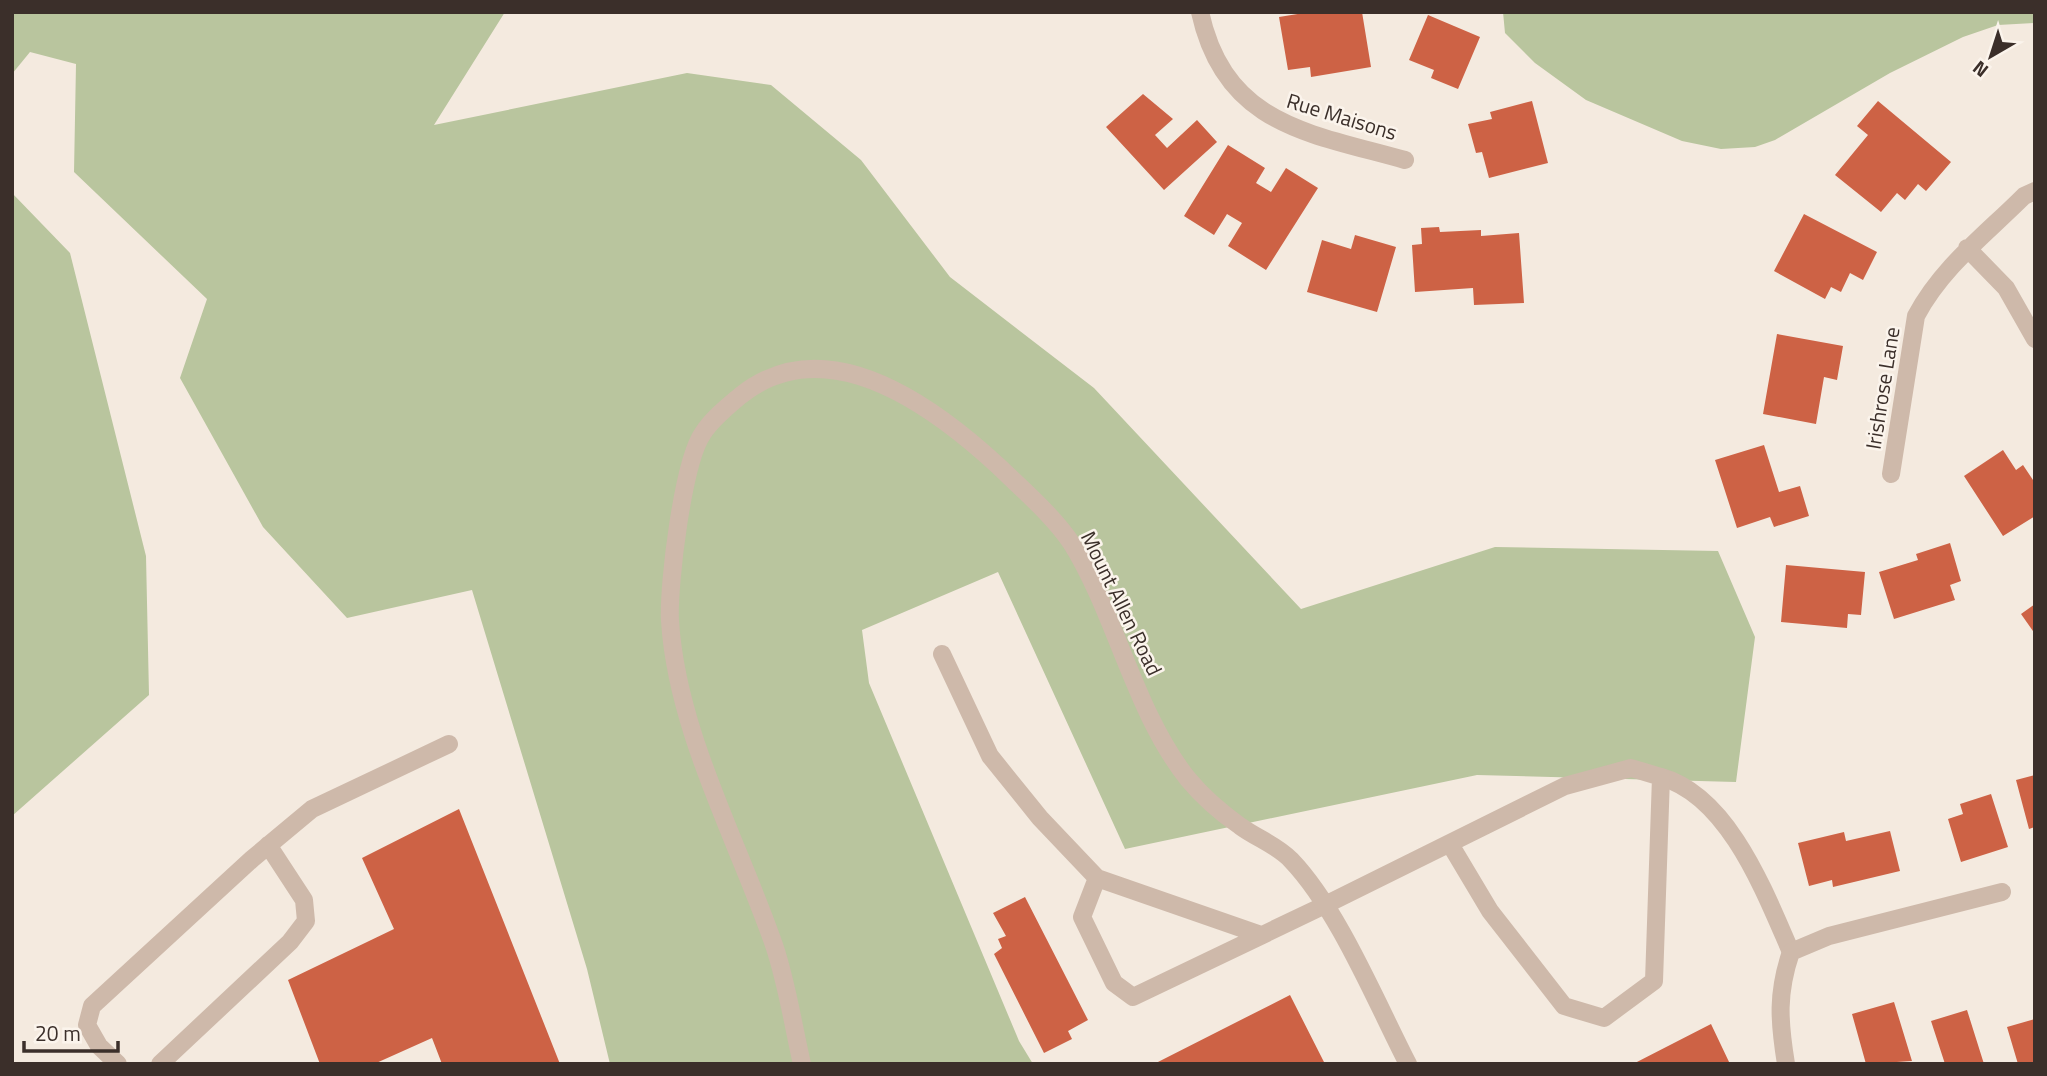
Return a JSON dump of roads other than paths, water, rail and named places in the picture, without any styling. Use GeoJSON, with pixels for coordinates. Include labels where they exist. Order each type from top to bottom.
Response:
{"type":"FeatureCollection","features":[{"type":"Feature","properties":{"kind":"street","name":"Rue Maisons"},"geometry":{"type":"LineString","coordinates":[[1200,12],[1206,39],[1223,73],[1250,102],[1271,118],[1290,127],[1405,160]]}},
{"type":"Feature","properties":{"kind":"street","name":"Irishrose Lane"},"geometry":{"type":"LineString","coordinates":[[1891,474],[1916,316],[1927,296],[1967,248],[2024,196],[2035,191]]}},
{"type":"Feature","properties":{"kind":"street"},"geometry":{"type":"LineString","coordinates":[[1967,248],[2006,288],[2035,339]]}},
{"type":"Feature","properties":{"kind":"street","name":"Mount Allen Road"},"geometry":{"type":"LineString","coordinates":[[802,1064],[775,948],[705,767],[680,683],[670,620],[680,516],[691,458],[702,433],[756,384],[780,372],[819,369],[862,376],[932,412],[991,459],[1032,499],[1071,543],[1160,734],[1188,780],[1239,826],[1288,856],[1325,905],[1408,1064]]}},
{"type":"Feature","properties":{"kind":"street"},"geometry":{"type":"LineString","coordinates":[[942,654],[990,756],[1040,818],[1097,878],[1261,935]]}},
{"type":"Feature","properties":{"kind":"street"},"geometry":{"type":"LineString","coordinates":[[118,1064],[99,1046],[87,1025],[92,1006],[268,845],[312,809],[449,744]]}},
{"type":"Feature","properties":{"kind":"street"},"geometry":{"type":"LineString","coordinates":[[1097,878],[1082,917],[1114,984],[1133,997],[1565,786],[1631,768],[1672,780],[1716,813],[1757,875],[1791,952],[1780,983],[1781,1034],[1786,1064]]}},
{"type":"Feature","properties":{"kind":"street"},"geometry":{"type":"LineString","coordinates":[[1450,844],[1490,911],[1564,1006],[1604,1018],[1654,981],[1661,777]]}},
{"type":"Feature","properties":{"kind":"street"},"geometry":{"type":"LineString","coordinates":[[160,1064],[290,942],[306,921],[304,900],[268,845]]}},
{"type":"Feature","properties":{"kind":"street"},"geometry":{"type":"LineString","coordinates":[[1791,952],[1829,936],[2003,892]]}}]}
